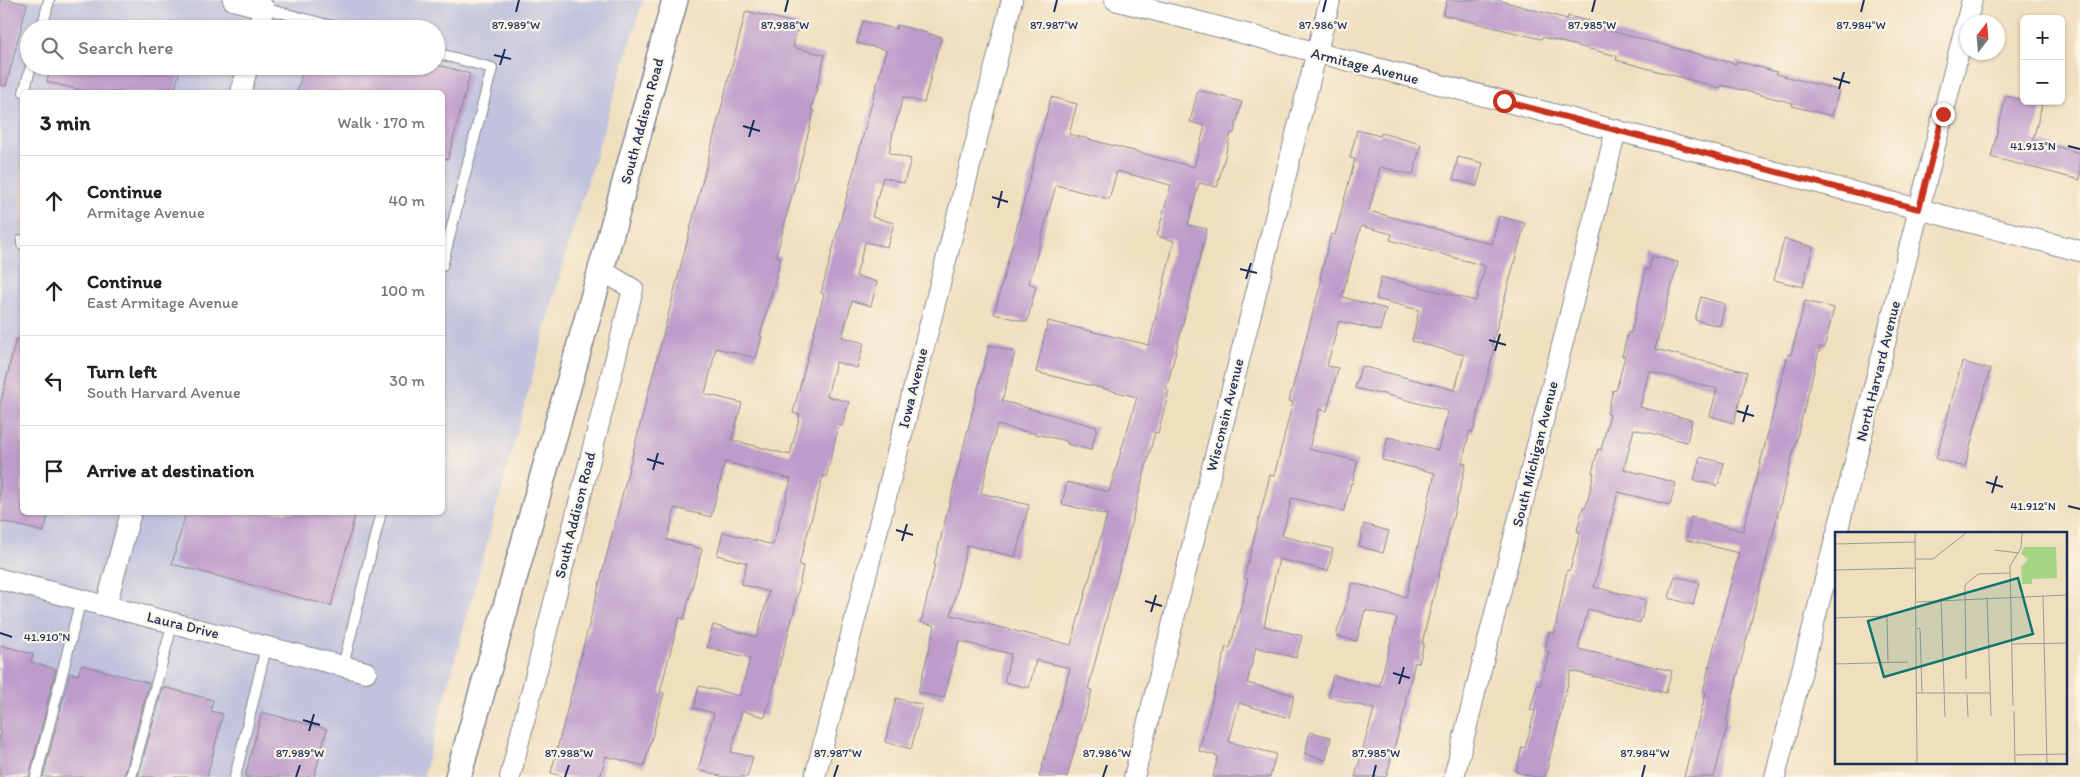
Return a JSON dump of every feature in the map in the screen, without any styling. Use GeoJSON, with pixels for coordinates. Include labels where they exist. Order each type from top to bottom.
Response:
{"type":"FeatureCollection","features":[{"type":"Feature","properties":{"kind":"street"},"geometry":{"type":"LineString","coordinates":[[233,0],[264,8],[261,20]]}},
{"type":"Feature","properties":{"kind":"street","name":"South Addison Road"},"geometry":{"type":"LineString","coordinates":[[458,777],[675,0]]}},
{"type":"Feature","properties":{"kind":"street","name":"Iowa Avenue"},"geometry":{"type":"LineString","coordinates":[[815,777],[1012,0]]}},
{"type":"Feature","properties":{"kind":"street","name":"Armitage Avenue"},"geometry":{"type":"LineString","coordinates":[[1114,0],[2080,250]]}},
{"type":"Feature","properties":{"kind":"street","name":"Wisconsin Avenue"},"geometry":{"type":"LineString","coordinates":[[1134,777],[1330,0]]}},
{"type":"Feature","properties":{"kind":"street","name":"North Harvard Avenue"},"geometry":{"type":"LineString","coordinates":[[1838,532],[1972,0]]}},
{"type":"Feature","properties":{"kind":"street"},"geometry":{"type":"LineString","coordinates":[[242,90],[246,75]]}},
{"type":"Feature","properties":{"kind":"street","name":"South Michigan Avenue"},"geometry":{"type":"LineString","coordinates":[[1454,777],[1616,130]]}},
{"type":"Feature","properties":{"kind":"street","name":"South Addison Road"},"geometry":{"type":"LineString","coordinates":[[510,777],[632,289],[601,270]]}},
{"type":"Feature","properties":{"kind":"street"},"geometry":{"type":"LineString","coordinates":[[106,606],[130,515]]}},
{"type":"Feature","properties":{"kind":"street","name":"North Harvard Avenue"},"geometry":{"type":"LineString","coordinates":[[1775,777],[1835,542]]}},
{"type":"Feature","properties":{"kind":"street","name":"Laura Drive"},"geometry":{"type":"LineString","coordinates":[[0,579],[366,672]]}},
{"type":"Feature","properties":{"kind":"lane"},"geometry":{"type":"LineString","coordinates":[[44,20],[49,0]]}},
{"type":"Feature","properties":{"kind":"lane"},"geometry":{"type":"LineString","coordinates":[[264,8],[309,20]]}},
{"type":"Feature","properties":{"kind":"lane"},"geometry":{"type":"LineString","coordinates":[[445,55],[492,68],[445,254]]}},
{"type":"Feature","properties":{"kind":"lane"},"geometry":{"type":"LineString","coordinates":[[25,90],[29,75]]}},
{"type":"Feature","properties":{"kind":"lane"},"geometry":{"type":"LineString","coordinates":[[343,666],[380,515]]}},
{"type":"Feature","properties":{"kind":"lane"},"geometry":{"type":"LineString","coordinates":[[36,777],[81,599]]}},
{"type":"Feature","properties":{"kind":"lane"},"geometry":{"type":"LineString","coordinates":[[131,777],[173,622]]}},
{"type":"Feature","properties":{"kind":"lane"},"geometry":{"type":"LineString","coordinates":[[235,777],[266,647]]}},
{"type":"Feature","properties":{"kind":"shaded area"},"geometry":{"type":"Polygon","coordinates":[[[0,0],[643,0],[569,243],[423,777],[0,777],[0,0]]]}},
{"type":"Feature","properties":{"kind":"building"},"geometry":{"type":"Polygon","coordinates":[[[0,0],[10,0],[27,4],[23,20],[20,20],[20,31],[6,86],[0,85],[0,0]]]}},
{"type":"Feature","properties":{"kind":"building"},"geometry":{"type":"Polygon","coordinates":[[[1447,0],[1498,0],[1567,19],[1568,16],[1608,26],[1607,30],[1736,64],[1737,61],[1777,72],[1776,74],[1839,90],[1832,116],[1792,106],[1793,103],[1722,85],[1721,88],[1616,60],[1617,56],[1443,15],[1447,0]]]}},
{"type":"Feature","properties":{"kind":"building"},"geometry":{"type":"Polygon","coordinates":[[[746,11],[799,24],[793,47],[825,55],[811,110],[814,111],[776,256],[781,257],[756,358],[716,348],[705,394],[742,403],[732,440],[790,455],[800,415],[793,413],[824,294],[821,293],[886,50],[857,43],[863,21],[896,29],[897,25],[941,37],[924,103],[903,97],[893,133],[889,153],[911,159],[904,183],[883,177],[872,217],[894,223],[887,247],[865,242],[856,276],[877,282],[871,306],[852,301],[842,337],[864,343],[857,368],[836,362],[827,396],[849,402],[842,426],[839,425],[826,477],[823,476],[799,565],[803,566],[794,612],[765,717],[742,711],[731,752],[753,757],[747,777],[724,777],[698,770],[714,713],[694,708],[699,686],[740,696],[750,658],[707,647],[713,625],[757,637],[769,592],[741,584],[747,563],[717,555],[723,532],[773,545],[791,479],[725,462],[711,517],[675,508],[667,540],[702,549],[684,619],[679,618],[660,692],[664,693],[644,766],[606,756],[600,777],[564,777],[551,773],[746,11]]]}},
{"type":"Feature","properties":{"kind":"building"},"geometry":{"type":"Polygon","coordinates":[[[445,67],[470,74],[448,159],[445,158],[445,90],[298,90],[302,75],[445,75],[445,67]]]}},
{"type":"Feature","properties":{"kind":"building"},"geometry":{"type":"Polygon","coordinates":[[[49,75],[179,75],[175,90],[81,90],[47,82],[49,75]]]}},
{"type":"Feature","properties":{"kind":"building"},"geometry":{"type":"Polygon","coordinates":[[[1198,90],[1242,102],[1234,133],[1231,133],[1217,187],[1199,183],[1188,225],[1207,229],[1166,390],[1169,391],[1158,433],[1155,432],[1088,689],[1092,690],[1080,734],[1067,777],[1039,777],[1070,668],[1036,660],[1029,688],[1004,682],[1011,654],[959,641],[944,698],[918,692],[935,626],[921,622],[934,565],[989,345],[1015,352],[1002,401],[1097,427],[1091,450],[1067,444],[1067,441],[997,425],[981,493],[1029,505],[1015,557],[967,545],[951,615],[1071,645],[1107,515],[1062,504],[1067,482],[1109,492],[1137,397],[1036,372],[1048,321],[1149,345],[1174,241],[1157,236],[1171,185],[1117,171],[1109,199],[1056,185],[1029,283],[1036,286],[1027,322],[994,314],[1051,97],[1077,104],[1069,134],[1194,167],[1205,126],[1190,122],[1198,90]]]}},
{"type":"Feature","properties":{"kind":"building"},"geometry":{"type":"Polygon","coordinates":[[[2006,96],[2020,100],[2020,105],[2042,105],[2033,140],[2080,153],[2080,180],[1991,157],[2006,96]]]}},
{"type":"Feature","properties":{"kind":"building"},"geometry":{"type":"Polygon","coordinates":[[[1357,130],[1380,136],[1381,133],[1421,144],[1413,175],[1380,167],[1369,211],[1492,244],[1499,216],[1525,223],[1492,345],[1495,346],[1473,432],[1470,431],[1462,463],[1466,464],[1422,643],[1424,643],[1419,663],[1415,662],[1405,702],[1407,702],[1386,777],[1355,777],[1374,709],[1328,697],[1333,675],[1379,687],[1397,618],[1365,610],[1357,641],[1336,636],[1353,583],[1406,597],[1435,473],[1382,460],[1388,437],[1438,450],[1448,411],[1355,388],[1361,366],[1455,390],[1464,355],[1412,341],[1419,310],[1376,299],[1381,277],[1476,301],[1485,266],[1390,240],[1392,234],[1361,226],[1342,297],[1386,309],[1380,331],[1339,321],[1327,366],[1338,368],[1327,411],[1319,409],[1309,449],[1358,461],[1352,484],[1344,511],[1292,498],[1282,536],[1333,549],[1328,571],[1279,559],[1264,626],[1302,636],[1296,658],[1256,647],[1247,683],[1294,695],[1289,718],[1239,703],[1229,742],[1276,754],[1270,777],[1213,777],[1218,756],[1199,751],[1226,647],[1230,648],[1248,579],[1244,578],[1270,475],[1274,476],[1293,402],[1289,401],[1322,279],[1320,278],[1331,234],[1335,235],[1355,159],[1350,158],[1357,130]]]}},
{"type":"Feature","properties":{"kind":"building"},"geometry":{"type":"Polygon","coordinates":[[[1458,157],[1483,163],[1477,186],[1453,179],[1458,157]]]}},
{"type":"Feature","properties":{"kind":"building"},"geometry":{"type":"Polygon","coordinates":[[[1784,239],[1813,247],[1803,287],[1774,280],[1784,239]]]}},
{"type":"Feature","properties":{"kind":"building"},"geometry":{"type":"Polygon","coordinates":[[[1652,256],[1678,262],[1655,349],[1747,372],[1734,423],[1710,416],[1717,389],[1649,371],[1640,407],[1692,420],[1687,442],[1634,429],[1624,469],[1676,483],[1670,505],[1618,492],[1594,587],[1646,600],[1640,623],[1588,609],[1578,649],[1672,671],[1666,693],[1571,671],[1545,777],[1535,777],[1516,772],[1522,747],[1525,748],[1535,711],[1530,710],[1537,685],[1540,686],[1549,652],[1545,651],[1549,632],[1554,634],[1567,570],[1570,570],[1580,532],[1577,531],[1583,507],[1586,507],[1598,449],[1601,450],[1610,414],[1607,414],[1613,390],[1616,391],[1625,356],[1622,356],[1628,332],[1631,333],[1646,269],[1649,270],[1652,256]]]}},
{"type":"Feature","properties":{"kind":"building"},"geometry":{"type":"Polygon","coordinates":[[[1701,297],[1725,304],[1720,326],[1695,320],[1701,297]]]}},
{"type":"Feature","properties":{"kind":"building"},"geometry":{"type":"Polygon","coordinates":[[[1805,301],[1834,308],[1824,348],[1820,347],[1726,722],[1728,723],[1714,777],[1684,777],[1706,692],[1703,692],[1716,639],[1739,553],[1686,540],[1691,517],[1743,531],[1788,354],[1791,355],[1805,301]]]}},
{"type":"Feature","properties":{"kind":"building"},"geometry":{"type":"Polygon","coordinates":[[[16,339],[20,340],[20,515],[48,515],[44,532],[0,521],[0,405],[16,339]]]}},
{"type":"Feature","properties":{"kind":"building"},"geometry":{"type":"Polygon","coordinates":[[[1962,362],[1990,369],[1965,467],[1936,459],[1962,362]]]}},
{"type":"Feature","properties":{"kind":"building"},"geometry":{"type":"Polygon","coordinates":[[[1700,457],[1724,463],[1718,486],[1694,480],[1700,457]]]}},
{"type":"Feature","properties":{"kind":"building"},"geometry":{"type":"Polygon","coordinates":[[[185,515],[355,515],[331,606],[172,564],[185,515]]]}},
{"type":"Feature","properties":{"kind":"building"},"geometry":{"type":"Polygon","coordinates":[[[1364,524],[1389,531],[1383,553],[1359,546],[1364,524]]]}},
{"type":"Feature","properties":{"kind":"building"},"geometry":{"type":"Polygon","coordinates":[[[1675,576],[1699,582],[1693,605],[1669,598],[1675,576]]]}},
{"type":"Feature","properties":{"kind":"building"},"geometry":{"type":"Polygon","coordinates":[[[0,645],[33,654],[31,662],[56,669],[29,777],[0,777],[0,645]]]}},
{"type":"Feature","properties":{"kind":"building"},"geometry":{"type":"Polygon","coordinates":[[[81,665],[149,683],[124,777],[43,777],[70,673],[78,675],[81,665]]]}},
{"type":"Feature","properties":{"kind":"building"},"geometry":{"type":"Polygon","coordinates":[[[163,687],[213,700],[211,711],[223,714],[207,777],[138,777],[163,687]]]}},
{"type":"Feature","properties":{"kind":"building"},"geometry":{"type":"Polygon","coordinates":[[[896,698],[922,705],[911,749],[885,742],[896,698]]]}},
{"type":"Feature","properties":{"kind":"building"},"geometry":{"type":"Polygon","coordinates":[[[262,712],[327,729],[314,777],[245,777],[262,712]]]}},
{"type":"Feature","properties":{"kind":"building"},"geometry":{"type":"Polygon","coordinates":[[[1310,732],[1331,737],[1326,760],[1305,754],[1310,732]]]}},
{"type":"Feature","properties":{"kind":"route"},"geometry":{"type":"LineString","coordinates":[[1504,101],[1919,209],[1943,114]]}}]}
